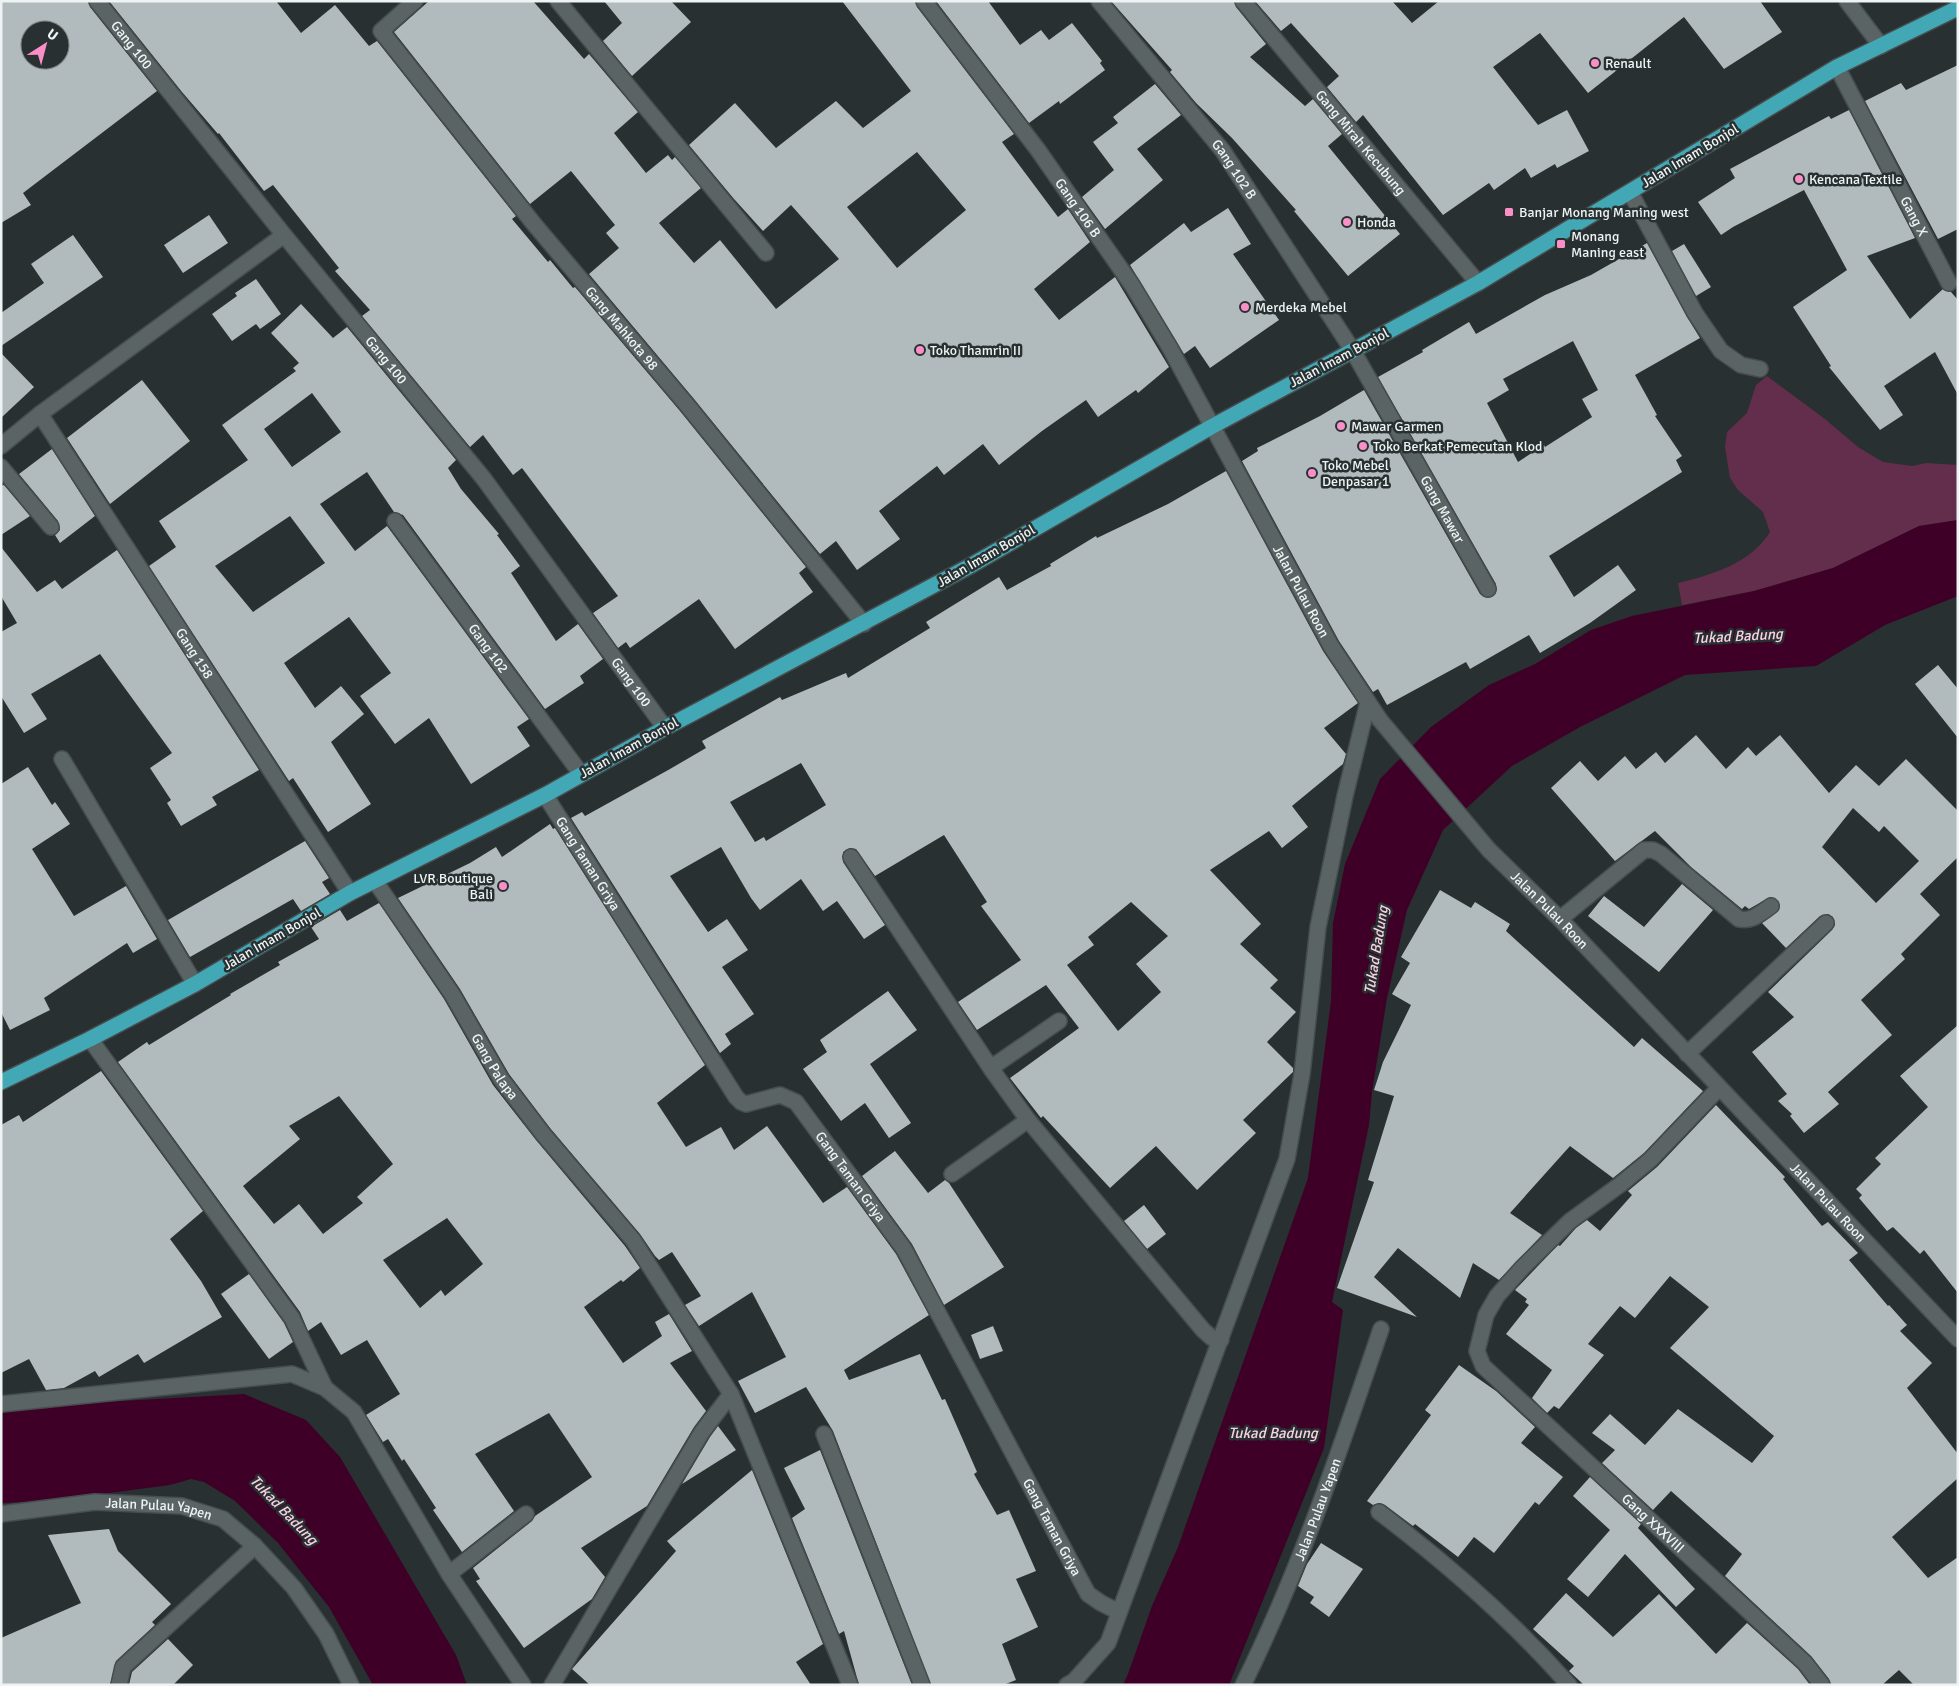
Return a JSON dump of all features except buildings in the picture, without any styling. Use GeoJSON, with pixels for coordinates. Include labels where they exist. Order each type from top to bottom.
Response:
{"type":"FeatureCollection","features":[{"type":"Feature","properties":{"kind":"highway","name":"Jalan Imam Bonjol"},"geometry":{"type":"LineString","coordinates":[[1,1082],[90,1039],[195,984],[350,893],[545,795],[665,728],[970,566],[1211,427],[1478,283],[1837,67],[1958,8]]}},
{"type":"Feature","properties":{"kind":"street","name":"Gang 100"},"geometry":{"type":"LineString","coordinates":[[97,1],[284,235],[484,479],[665,728]]}},
{"type":"Feature","properties":{"kind":"street","name":"Gang Mahkota 98"},"geometry":{"type":"LineString","coordinates":[[415,1],[381,31],[534,224],[687,405],[864,624]]}},
{"type":"Feature","properties":{"kind":"street"},"geometry":{"type":"LineString","coordinates":[[558,1],[766,252]]}},
{"type":"Feature","properties":{"kind":"street","name":"Gang 106 B"},"geometry":{"type":"LineString","coordinates":[[924,1],[1038,150],[1132,285],[1170,348],[1211,427]]}},
{"type":"Feature","properties":{"kind":"street","name":"Gang 102 B"},"geometry":{"type":"LineString","coordinates":[[1099,1],[1223,151],[1353,350]]}},
{"type":"Feature","properties":{"kind":"street","name":"Gang Mirah Kecubung"},"geometry":{"type":"LineString","coordinates":[[1243,1],[1478,283]]}},
{"type":"Feature","properties":{"kind":"street"},"geometry":{"type":"LineString","coordinates":[[1847,1],[1881,46]]}},
{"type":"Feature","properties":{"kind":"street","name":"Gang X"},"geometry":{"type":"LineString","coordinates":[[1837,67],[1949,283]]}},
{"type":"Feature","properties":{"kind":"street"},"geometry":{"type":"LineString","coordinates":[[1630,192],[1695,313],[1722,351],[1741,364],[1760,369]]}},
{"type":"Feature","properties":{"kind":"street"},"geometry":{"type":"LineString","coordinates":[[1,446],[40,414],[284,235]]}},
{"type":"Feature","properties":{"kind":"street","name":"Gang Mawar"},"geometry":{"type":"LineString","coordinates":[[1353,350],[1488,589]]}},
{"type":"Feature","properties":{"kind":"street","name":"Gang 158"},"geometry":{"type":"LineString","coordinates":[[40,414],[350,893]]}},
{"type":"Feature","properties":{"kind":"street","name":"Jalan Pulau Roon"},"geometry":{"type":"LineString","coordinates":[[1211,427],[1331,646],[1380,720],[1489,850],[1560,919],[1958,1339]]}},
{"type":"Feature","properties":{"kind":"street"},"geometry":{"type":"LineString","coordinates":[[1,467],[51,527]]}},
{"type":"Feature","properties":{"kind":"street","name":"Gang 102"},"geometry":{"type":"LineString","coordinates":[[394,521],[582,774]]}},
{"type":"Feature","properties":{"kind":"street"},"geometry":{"type":"LineString","coordinates":[[1067,1685],[1074,1681],[1108,1644],[1287,1159],[1302,1074],[1318,927],[1368,702]]}},
{"type":"Feature","properties":{"kind":"street"},"geometry":{"type":"LineString","coordinates":[[62,758],[195,984]]}},
{"type":"Feature","properties":{"kind":"street","name":"Gang Taman Griya"},"geometry":{"type":"LineString","coordinates":[[545,795],[736,1097],[740,1102],[746,1104],[780,1095],[796,1102],[904,1249],[1088,1594],[1119,1612]]}},
{"type":"Feature","properties":{"kind":"street"},"geometry":{"type":"LineString","coordinates":[[1560,919],[1644,850],[1654,850],[1661,854],[1739,919],[1746,921],[1772,906]]}},
{"type":"Feature","properties":{"kind":"street"},"geometry":{"type":"LineString","coordinates":[[851,857],[992,1070],[1028,1120],[1203,1330],[1212,1338],[1221,1340]]}},
{"type":"Feature","properties":{"kind":"street","name":"Gang Palapa"},"geometry":{"type":"LineString","coordinates":[[376,881],[452,994],[501,1079],[543,1134],[633,1240],[731,1394],[850,1685]]}},
{"type":"Feature","properties":{"kind":"street"},"geometry":{"type":"LineString","coordinates":[[1687,1054],[1826,922]]}},
{"type":"Feature","properties":{"kind":"street"},"geometry":{"type":"LineString","coordinates":[[992,1070],[995,1065],[1059,1021]]}},
{"type":"Feature","properties":{"kind":"street"},"geometry":{"type":"LineString","coordinates":[[90,1039],[292,1318],[325,1388]]}},
{"type":"Feature","properties":{"kind":"street","name":"Gang XXXVIII"},"geometry":{"type":"LineString","coordinates":[[1719,1088],[1650,1160],[1621,1184],[1570,1221],[1522,1268],[1497,1296],[1486,1315],[1477,1351],[1483,1366],[1805,1663],[1822,1685]]}},
{"type":"Feature","properties":{"kind":"street"},"geometry":{"type":"LineString","coordinates":[[952,1174],[1028,1120]]}},
{"type":"Feature","properties":{"kind":"street","name":"Jalan Pulau Yapen"},"geometry":{"type":"LineString","coordinates":[[1243,1685],[1269,1632],[1319,1509],[1381,1329]]}},
{"type":"Feature","properties":{"kind":"street"},"geometry":{"type":"LineString","coordinates":[[1,1404],[292,1374],[325,1388],[354,1412],[449,1574],[523,1685]]}},
{"type":"Feature","properties":{"kind":"street"},"geometry":{"type":"LineString","coordinates":[[552,1685],[702,1432],[731,1394]]}},
{"type":"Feature","properties":{"kind":"street"},"geometry":{"type":"LineString","coordinates":[[824,1434],[922,1685]]}},
{"type":"Feature","properties":{"kind":"street","name":"Jalan Pulau Yapen"},"geometry":{"type":"LineString","coordinates":[[1,1514],[95,1502],[182,1506],[223,1519],[255,1546],[294,1588],[326,1634],[351,1685]]}},
{"type":"Feature","properties":{"kind":"street"},"geometry":{"type":"LineString","coordinates":[[1379,1512],[1438,1557],[1501,1613],[1569,1685]]}},
{"type":"Feature","properties":{"kind":"street"},"geometry":{"type":"LineString","coordinates":[[449,1574],[526,1514]]}},
{"type":"Feature","properties":{"kind":"street"},"geometry":{"type":"LineString","coordinates":[[112,1685],[115,1683],[119,1685],[123,1667],[255,1546]]}},
{"type":"Feature","properties":{"kind":"shaded area"},"geometry":{"type":"Polygon","coordinates":[[[1767,376],[1825,419],[1858,447],[1883,462],[1912,466],[1926,463],[1958,465],[1958,520],[1919,526],[1833,568],[1754,591],[1682,605],[1678,583],[1717,572],[1742,560],[1762,543],[1770,532],[1763,512],[1738,490],[1730,478],[1725,447],[1727,432],[1747,413],[1756,385],[1767,376]]]}},
{"type":"Feature","properties":{"kind":"water","name":"Tukad Badung"},"geometry":{"type":"Polygon","coordinates":[[[1958,520],[1958,596],[1885,625],[1816,666],[1685,675],[1580,727],[1512,766],[1443,830],[1407,910],[1387,998],[1372,1092],[1369,1125],[1332,1302],[1343,1310],[1324,1448],[1229,1685],[1123,1685],[1152,1606],[1178,1547],[1308,1178],[1331,1001],[1333,923],[1345,864],[1380,779],[1431,727],[1489,685],[1535,664],[1591,630],[1632,616],[1754,591],[1833,568],[1919,526],[1958,520]]]}},
{"type":"Feature","properties":{"kind":"water","name":"Tukad Badung"},"geometry":{"type":"Polygon","coordinates":[[[244,1394],[306,1420],[340,1457],[456,1655],[467,1685],[373,1685],[329,1607],[278,1543],[235,1501],[204,1482],[191,1479],[170,1485],[49,1501],[1,1503],[1,1408],[244,1394]]]}},
{"type":"Feature","properties":{"kind":"place","name":"Renault"},"geometry":{"type":"Point","coordinates":[1595,63]}},
{"type":"Feature","properties":{"kind":"place","name":"Kencana Textile"},"geometry":{"type":"Point","coordinates":[1799,179]}},
{"type":"Feature","properties":{"kind":"place","name":"Banjar Monang Maning west"},"geometry":{"type":"Point","coordinates":[1509,212]}},
{"type":"Feature","properties":{"kind":"place","name":"Honda"},"geometry":{"type":"Point","coordinates":[1347,222]}},
{"type":"Feature","properties":{"kind":"place","name":"Monang Maning east"},"geometry":{"type":"Point","coordinates":[1561,244]}},
{"type":"Feature","properties":{"kind":"place","name":"Merdeka Mebel"},"geometry":{"type":"Point","coordinates":[1245,307]}},
{"type":"Feature","properties":{"kind":"place","name":"Toko Thamrin II"},"geometry":{"type":"Point","coordinates":[920,350]}},
{"type":"Feature","properties":{"kind":"place","name":"Mawar Garmen"},"geometry":{"type":"Point","coordinates":[1341,426]}},
{"type":"Feature","properties":{"kind":"place","name":"Toko Berkat Pemecutan Klod"},"geometry":{"type":"Point","coordinates":[1363,446]}},
{"type":"Feature","properties":{"kind":"place","name":"Toko Mebel Denpasar 1"},"geometry":{"type":"Point","coordinates":[1312,473]}},
{"type":"Feature","properties":{"kind":"place","name":"LVR Boutique Bali"},"geometry":{"type":"Point","coordinates":[503,886]}}]}
